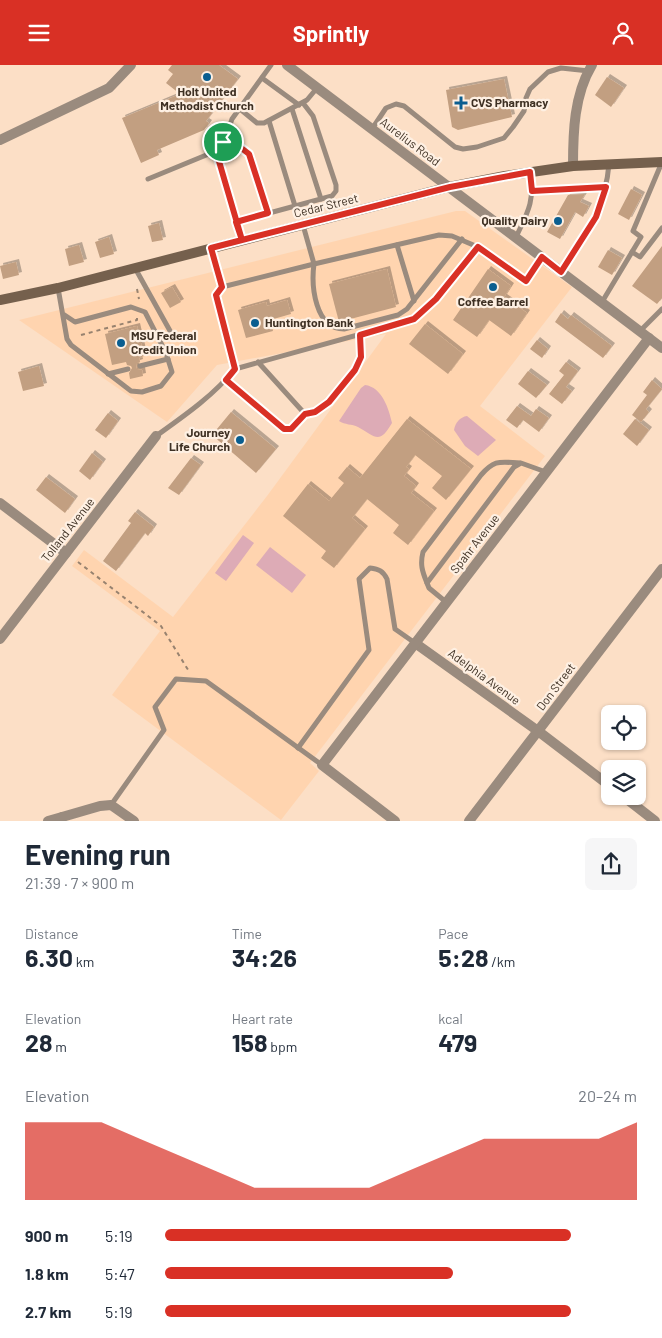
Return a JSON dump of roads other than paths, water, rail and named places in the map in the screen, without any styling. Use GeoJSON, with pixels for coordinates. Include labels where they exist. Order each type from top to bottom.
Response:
{"type":"FeatureCollection","features":[{"type":"Feature","properties":{"kind":"main road","name":"Cedar Street"},"geometry":{"type":"LineString","coordinates":[[0,300],[58,288],[450,187],[573,166],[662,162]]}},
{"type":"Feature","properties":{"kind":"street"},"geometry":{"type":"LineString","coordinates":[[0,140],[109,88],[131,65]]}},
{"type":"Feature","properties":{"kind":"street","name":"Aurelius Road"},"geometry":{"type":"LineString","coordinates":[[287,65],[662,347]]}},
{"type":"Feature","properties":{"kind":"street"},"geometry":{"type":"LineString","coordinates":[[573,166],[576,111],[591,68]]}},
{"type":"Feature","properties":{"kind":"street","name":"Spahr Avenue"},"geometry":{"type":"LineString","coordinates":[[322,765],[649,338]]}},
{"type":"Feature","properties":{"kind":"street","name":"Tolland Avenue"},"geometry":{"type":"LineString","coordinates":[[0,639],[156,436]]}},
{"type":"Feature","properties":{"kind":"street"},"geometry":{"type":"LineString","coordinates":[[0,503],[66,553]]}},
{"type":"Feature","properties":{"kind":"street","name":"Don Street"},"geometry":{"type":"LineString","coordinates":[[469,821],[662,569]]}},
{"type":"Feature","properties":{"kind":"street","name":"Adelphia Avenue"},"geometry":{"type":"LineString","coordinates":[[415,643],[538,731],[601,779]]}},
{"type":"Feature","properties":{"kind":"street"},"geometry":{"type":"LineString","coordinates":[[322,765],[395,821]]}},
{"type":"Feature","properties":{"kind":"street"},"geometry":{"type":"LineString","coordinates":[[48,821],[61,819],[100,806],[111,805],[134,821]]}},
{"type":"Feature","properties":{"kind":"street"},"geometry":{"type":"LineString","coordinates":[[631,805],[642,817],[655,821]]}},
{"type":"Feature","properties":{"kind":"lane"},"geometry":{"type":"LineString","coordinates":[[148,179],[216,151],[223,142],[232,119],[271,65]]}},
{"type":"Feature","properties":{"kind":"lane"},"geometry":{"type":"LineString","coordinates":[[372,129],[386,108],[396,104],[404,106],[455,147],[462,149],[477,147],[504,138],[524,111],[530,89],[548,72],[562,68],[591,68]]}},
{"type":"Feature","properties":{"kind":"lane"},"geometry":{"type":"LineString","coordinates":[[236,222],[332,196],[336,191],[336,185],[312,116],[301,104],[262,78]]}},
{"type":"Feature","properties":{"kind":"lane"},"geometry":{"type":"LineString","coordinates":[[240,109],[257,123],[264,123],[301,104],[318,88]]}},
{"type":"Feature","properties":{"kind":"lane"},"geometry":{"type":"LineString","coordinates":[[292,109],[321,199]]}},
{"type":"Feature","properties":{"kind":"lane"},"geometry":{"type":"LineString","coordinates":[[269,121],[295,206]]}},
{"type":"Feature","properties":{"kind":"lane"},"geometry":{"type":"LineString","coordinates":[[223,142],[240,147],[249,154],[268,213]]}},
{"type":"Feature","properties":{"kind":"lane"},"geometry":{"type":"LineString","coordinates":[[216,151],[242,240]]}},
{"type":"Feature","properties":{"kind":"lane"},"geometry":{"type":"LineString","coordinates":[[602,303],[641,237],[633,231],[662,162]]}},
{"type":"Feature","properties":{"kind":"lane"},"geometry":{"type":"LineString","coordinates":[[561,272],[596,217],[606,187],[608,164]]}},
{"type":"Feature","properties":{"kind":"lane"},"geometry":{"type":"LineString","coordinates":[[516,237],[532,200],[530,172]]}},
{"type":"Feature","properties":{"kind":"lane"},"geometry":{"type":"LineString","coordinates":[[532,191],[606,187]]}},
{"type":"Feature","properties":{"kind":"lane"},"geometry":{"type":"LineString","coordinates":[[303,225],[314,264],[312,280],[319,311],[324,320],[336,329],[344,329],[398,315],[407,309],[462,239]]}},
{"type":"Feature","properties":{"kind":"lane"},"geometry":{"type":"LineString","coordinates":[[632,252],[640,257],[662,228]]}},
{"type":"Feature","properties":{"kind":"lane"},"geometry":{"type":"LineString","coordinates":[[235,369],[216,295],[222,287],[439,235],[452,235],[478,247],[526,281],[542,257]]}},
{"type":"Feature","properties":{"kind":"lane"},"geometry":{"type":"LineString","coordinates":[[397,245],[414,301]]}},
{"type":"Feature","properties":{"kind":"lane"},"geometry":{"type":"LineString","coordinates":[[156,436],[202,402],[235,369],[258,361],[414,319],[436,299],[478,247]]}},
{"type":"Feature","properties":{"kind":"lane"},"geometry":{"type":"LineString","coordinates":[[211,248],[222,287]]}},
{"type":"Feature","properties":{"kind":"lane"},"geometry":{"type":"LineString","coordinates":[[135,268],[174,338]]}},
{"type":"Feature","properties":{"kind":"lane"},"geometry":{"type":"LineString","coordinates":[[58,288],[63,314],[68,339],[72,345],[131,391],[142,391],[160,386],[172,372],[168,359],[145,312],[131,307],[75,322],[63,314]]}},
{"type":"Feature","properties":{"kind":"lane"},"geometry":{"type":"LineString","coordinates":[[640,332],[662,309]]}},
{"type":"Feature","properties":{"kind":"lane"},"geometry":{"type":"LineString","coordinates":[[226,380],[284,429],[291,429],[305,414],[315,412],[329,402],[355,370],[361,357],[360,335]]}},
{"type":"Feature","properties":{"kind":"lane"},"geometry":{"type":"LineString","coordinates":[[140,366],[168,359]]}},
{"type":"Feature","properties":{"kind":"lane"},"geometry":{"type":"LineString","coordinates":[[258,361],[305,414]]}},
{"type":"Feature","properties":{"kind":"lane"},"geometry":{"type":"LineString","coordinates":[[108,374],[128,369]]}},
{"type":"Feature","properties":{"kind":"lane"},"geometry":{"type":"LineString","coordinates":[[446,602],[429,588],[420,562],[423,552],[481,475],[490,465],[499,462],[520,463],[547,472]]}},
{"type":"Feature","properties":{"kind":"lane"},"geometry":{"type":"LineString","coordinates":[[427,583],[514,467],[520,463]]}},
{"type":"Feature","properties":{"kind":"lane"},"geometry":{"type":"LineString","coordinates":[[298,748],[369,650],[359,579],[370,568],[378,569],[387,579],[395,629],[415,643]]}},
{"type":"Feature","properties":{"kind":"lane"},"geometry":{"type":"LineString","coordinates":[[111,805],[164,730],[155,707],[176,679],[206,681],[322,765]]}},
{"type":"Feature","properties":{"kind":"place","name":"Holt United Methodist Church"},"geometry":{"type":"Point","coordinates":[207,77]}},
{"type":"Feature","properties":{"kind":"place","name":"CVS Pharmacy"},"geometry":{"type":"Point","coordinates":[461,103]}},
{"type":"Feature","properties":{"kind":"place","name":"Quality Dairy"},"geometry":{"type":"Point","coordinates":[558,221]}},
{"type":"Feature","properties":{"kind":"place","name":"Coffee Barrel"},"geometry":{"type":"Point","coordinates":[493,287]}},
{"type":"Feature","properties":{"kind":"place","name":"Huntington Bank"},"geometry":{"type":"Point","coordinates":[255,323]}},
{"type":"Feature","properties":{"kind":"place","name":"MSU Federal Credit Union"},"geometry":{"type":"Point","coordinates":[121,343]}},
{"type":"Feature","properties":{"kind":"place","name":"Journey Life Church"},"geometry":{"type":"Point","coordinates":[240,440]}}]}
